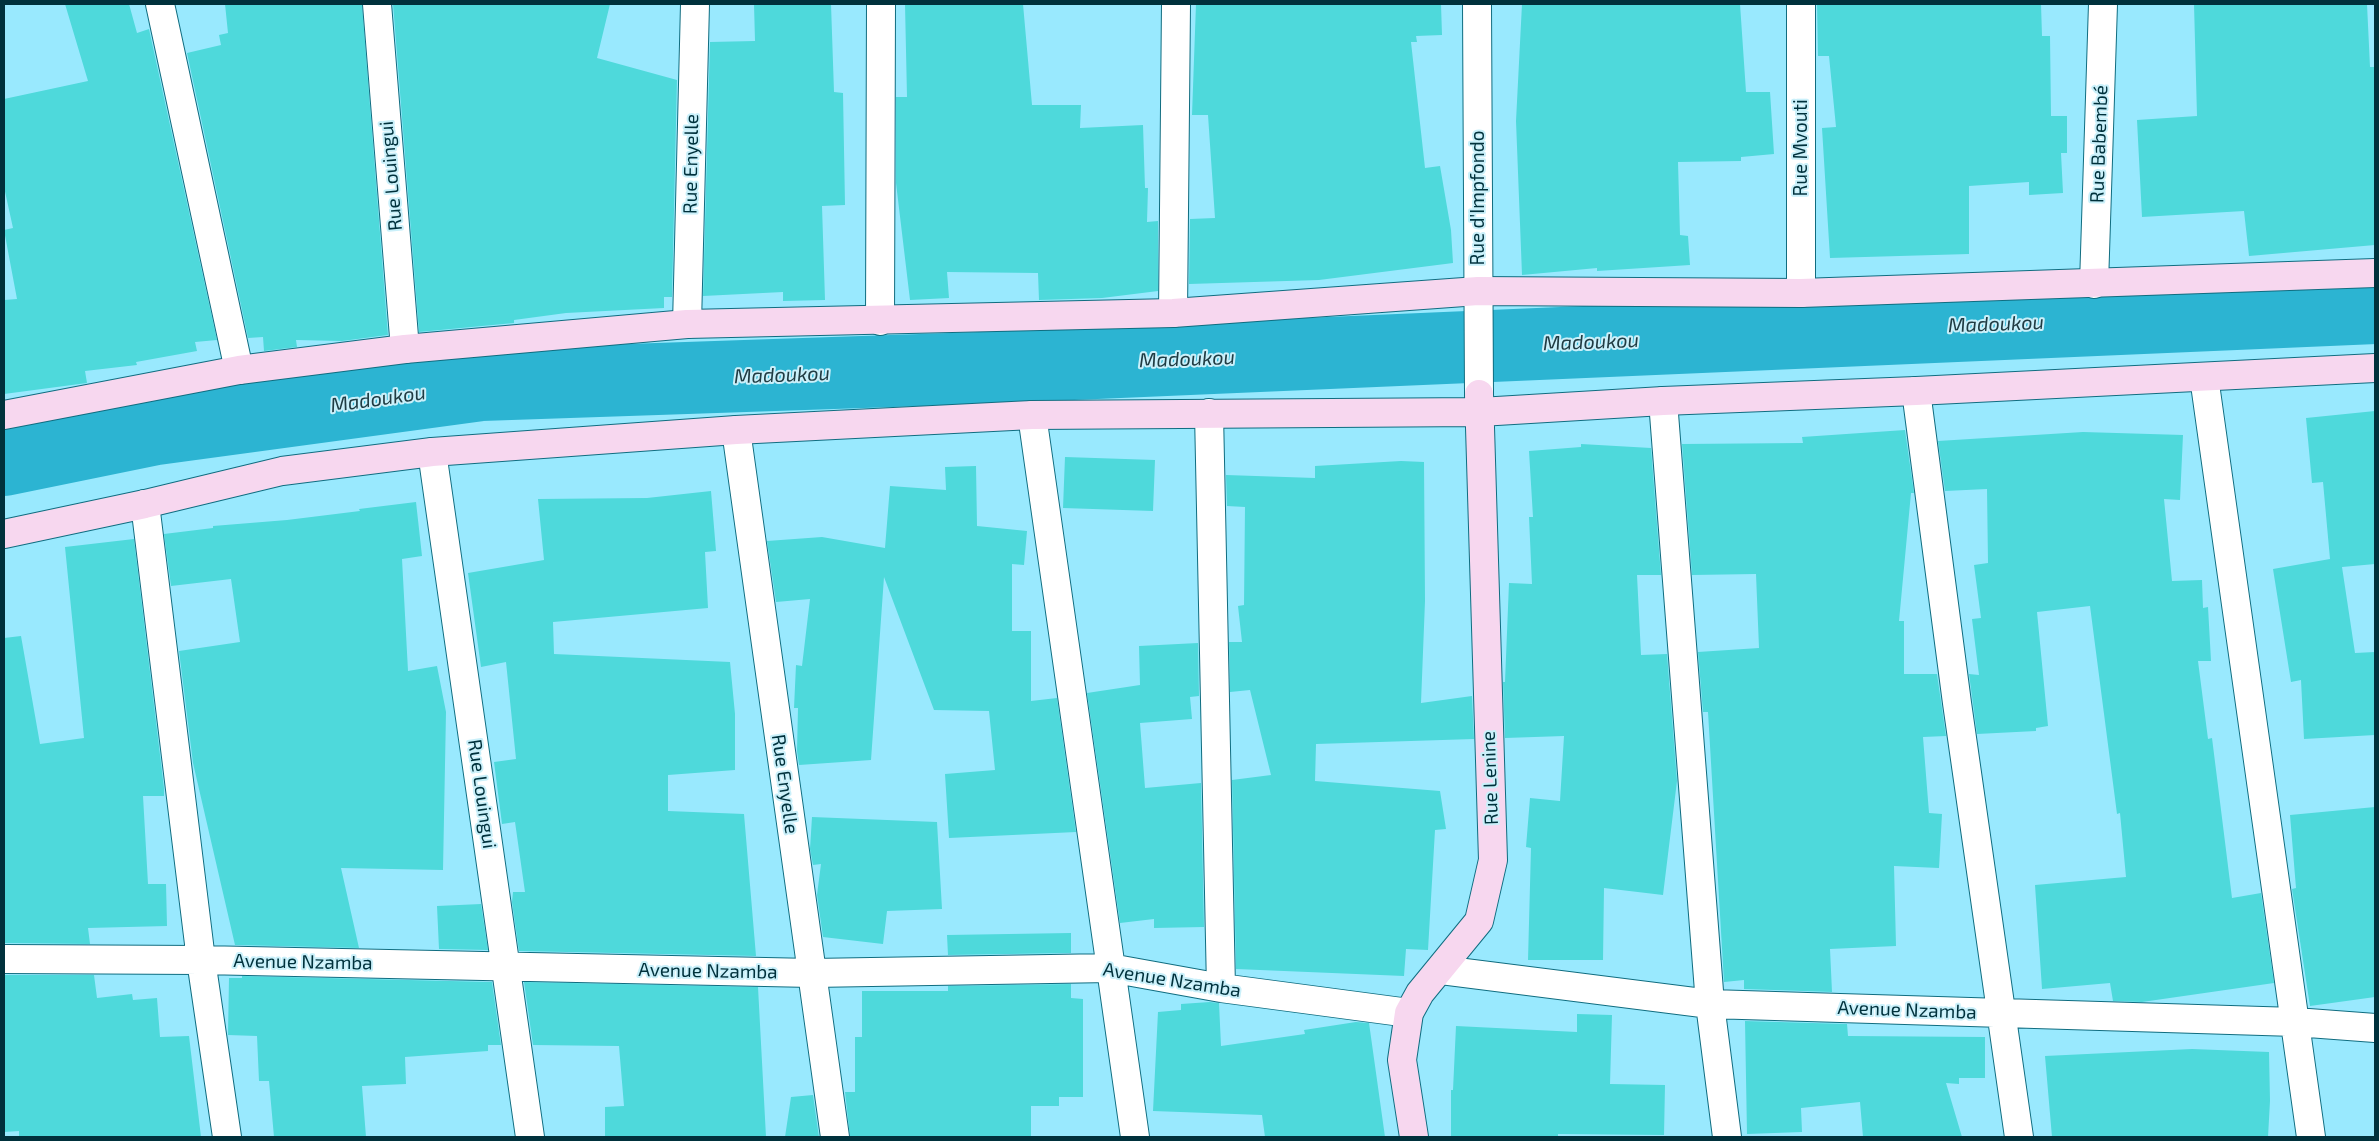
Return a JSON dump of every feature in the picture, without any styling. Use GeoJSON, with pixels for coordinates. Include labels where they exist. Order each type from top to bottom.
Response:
{"type":"FeatureCollection","features":[{"type":"Feature","properties":{"kind":"main road"},"geometry":{"type":"LineString","coordinates":[[4,415],[239,370],[405,349],[687,324],[880,321],[1478,304],[2375,273]]}},
{"type":"Feature","properties":{"kind":"main road"},"geometry":{"type":"LineString","coordinates":[[4,534],[145,504],[282,470],[432,452],[736,430],[1032,415],[1209,413],[1479,402],[1663,401],[1916,391],[2375,368]]}},
{"type":"Feature","properties":{"kind":"main road","name":"Rue Lenine"},"geometry":{"type":"LineString","coordinates":[[1414,1137],[1402,1060],[1409,1013],[1420,993],[1441,970],[1479,921],[1493,860],[1479,402]]}},
{"type":"Feature","properties":{"kind":"street"},"geometry":{"type":"LineString","coordinates":[[160,4],[239,370]]}},
{"type":"Feature","properties":{"kind":"street","name":"Rue Louingui"},"geometry":{"type":"LineString","coordinates":[[376,4],[405,349]]}},
{"type":"Feature","properties":{"kind":"street","name":"Rue Enyelle"},"geometry":{"type":"LineString","coordinates":[[687,324],[695,4]]}},
{"type":"Feature","properties":{"kind":"street"},"geometry":{"type":"LineString","coordinates":[[880,321],[881,4]]}},
{"type":"Feature","properties":{"kind":"street"},"geometry":{"type":"LineString","coordinates":[[1173,313],[1176,4]]}},
{"type":"Feature","properties":{"kind":"street","name":"Rue d'Impfondo"},"geometry":{"type":"LineString","coordinates":[[1477,4],[1479,402]]}},
{"type":"Feature","properties":{"kind":"street","name":"Rue Mvouti"},"geometry":{"type":"LineString","coordinates":[[1801,4],[1801,293]]}},
{"type":"Feature","properties":{"kind":"street","name":"Rue Babembé"},"geometry":{"type":"LineString","coordinates":[[2094,284],[2103,4]]}},
{"type":"Feature","properties":{"kind":"street"},"geometry":{"type":"LineString","coordinates":[[2204,377],[2311,1137]]}},
{"type":"Feature","properties":{"kind":"street"},"geometry":{"type":"LineString","coordinates":[[1916,391],[2019,1137]]}},
{"type":"Feature","properties":{"kind":"street"},"geometry":{"type":"LineString","coordinates":[[1663,401],[1710,1004],[1727,1137]]}},
{"type":"Feature","properties":{"kind":"street"},"geometry":{"type":"LineString","coordinates":[[1209,413],[1221,988]]}},
{"type":"Feature","properties":{"kind":"street"},"geometry":{"type":"LineString","coordinates":[[1032,415],[1135,1137]]}},
{"type":"Feature","properties":{"kind":"street","name":"Rue Enyelle"},"geometry":{"type":"LineString","coordinates":[[736,430],[835,1137]]}},
{"type":"Feature","properties":{"kind":"street","name":"Rue Louingui"},"geometry":{"type":"LineString","coordinates":[[432,452],[530,1137]]}},
{"type":"Feature","properties":{"kind":"street"},"geometry":{"type":"LineString","coordinates":[[145,504],[201,960],[227,1137]]}},
{"type":"Feature","properties":{"kind":"street","name":"Avenue Nzamba"},"geometry":{"type":"LineString","coordinates":[[4,959],[201,960],[812,973],[1110,968],[1221,988],[1409,1013]]}},
{"type":"Feature","properties":{"kind":"street","name":"Avenue Nzamba"},"geometry":{"type":"LineString","coordinates":[[1441,970],[1710,1004],[2294,1022],[2375,1028]]}},
{"type":"Feature","properties":{"kind":"building"},"geometry":{"type":"Polygon","coordinates":[[[65,4],[129,4],[137,33],[149,29],[217,340],[195,342],[197,351],[136,362],[137,365],[85,371],[87,383],[4,394],[4,300],[17,299],[4,230],[13,228],[4,187],[4,99],[88,81],[65,4]]]}},
{"type":"Feature","properties":{"kind":"building"},"geometry":{"type":"Polygon","coordinates":[[[225,4],[362,4],[388,335],[342,341],[296,340],[297,347],[264,351],[263,337],[248,338],[187,53],[221,45],[219,35],[228,33],[225,4]]]}},
{"type":"Feature","properties":{"kind":"building"},"geometry":{"type":"Polygon","coordinates":[[[393,4],[610,4],[597,58],[677,80],[672,297],[664,297],[664,308],[566,313],[514,320],[514,323],[419,332],[393,4]]]}},
{"type":"Feature","properties":{"kind":"building"},"geometry":{"type":"Polygon","coordinates":[[[754,4],[831,4],[834,92],[843,93],[845,205],[822,206],[825,300],[783,301],[783,292],[703,296],[710,42],[755,41],[754,4]]]}},
{"type":"Feature","properties":{"kind":"building"},"geometry":{"type":"Polygon","coordinates":[[[905,4],[1023,4],[1032,105],[1081,105],[1080,128],[1143,125],[1145,188],[1148,188],[1147,222],[1158,221],[1158,291],[1102,298],[1039,300],[1038,273],[947,272],[949,298],[910,300],[896,183],[896,97],[907,97],[905,4]]]}},
{"type":"Feature","properties":{"kind":"building"},"geometry":{"type":"Polygon","coordinates":[[[1196,4],[1441,4],[1442,35],[1416,36],[1417,42],[1411,42],[1425,168],[1440,166],[1451,230],[1453,263],[1319,280],[1189,284],[1190,219],[1215,218],[1208,115],[1192,115],[1196,4]]]}},
{"type":"Feature","properties":{"kind":"building"},"geometry":{"type":"Polygon","coordinates":[[[1522,4],[1740,4],[1746,92],[1770,92],[1774,154],[1741,157],[1741,161],[1678,162],[1680,235],[1688,236],[1690,265],[1597,271],[1597,268],[1522,275],[1516,121],[1522,4]]]}},
{"type":"Feature","properties":{"kind":"building"},"geometry":{"type":"Polygon","coordinates":[[[1817,4],[2041,4],[2042,36],[2050,36],[2051,116],[2067,116],[2067,153],[2061,153],[2063,193],[2029,195],[2029,182],[1969,186],[1969,254],[1830,258],[1822,128],[1836,127],[1829,56],[1818,56],[1817,4]]]}},
{"type":"Feature","properties":{"kind":"building"},"geometry":{"type":"Polygon","coordinates":[[[2194,4],[2367,4],[2370,67],[2375,67],[2375,245],[2249,256],[2244,211],[2142,217],[2137,120],[2197,116],[2194,4]]]}},
{"type":"Feature","properties":{"kind":"building"},"geometry":{"type":"Polygon","coordinates":[[[2375,411],[2375,564],[2342,567],[2355,653],[2375,652],[2375,735],[2304,739],[2301,680],[2291,682],[2273,569],[2330,559],[2323,482],[2312,483],[2306,418],[2375,411]]]}},
{"type":"Feature","properties":{"kind":"building"},"geometry":{"type":"Polygon","coordinates":[[[1905,430],[1914,493],[1911,493],[1899,621],[1904,621],[1904,674],[1937,674],[1946,736],[1923,737],[1929,813],[1942,814],[1939,868],[1894,866],[1896,946],[1830,949],[1832,992],[1744,989],[1744,980],[1724,982],[1708,712],[1703,712],[1698,652],[1759,648],[1756,574],[1692,575],[1682,444],[1803,443],[1802,437],[1905,430]]]}},
{"type":"Feature","properties":{"kind":"building"},"geometry":{"type":"Polygon","coordinates":[[[2083,432],[2183,435],[2180,500],[2164,499],[2172,581],[2202,580],[2203,608],[2208,607],[2211,661],[2198,661],[2208,739],[2212,738],[2232,898],[2261,893],[2274,983],[2142,1002],[2113,1001],[2110,983],[2042,989],[2035,885],[2126,877],[2120,813],[2117,814],[2090,606],[2037,612],[2048,726],[2036,728],[2036,731],[1977,734],[1969,674],[1979,675],[1972,619],[1981,618],[1974,565],[1988,563],[1987,489],[1945,491],[1938,441],[2083,432]]]}},
{"type":"Feature","properties":{"kind":"building"},"geometry":{"type":"Polygon","coordinates":[[[1581,444],[1651,448],[1661,575],[1637,575],[1641,655],[1667,654],[1677,781],[1663,895],[1604,888],[1603,960],[1528,960],[1531,848],[1526,847],[1530,798],[1560,801],[1564,736],[1505,738],[1503,682],[1505,682],[1509,583],[1532,584],[1529,517],[1533,517],[1529,451],[1581,447],[1581,444]]]}},
{"type":"Feature","properties":{"kind":"building"},"geometry":{"type":"Polygon","coordinates":[[[1065,457],[1155,460],[1153,511],[1063,508],[1065,457]]]}},
{"type":"Feature","properties":{"kind":"building"},"geometry":{"type":"Polygon","coordinates":[[[1401,461],[1424,462],[1425,601],[1421,703],[1472,696],[1474,739],[1316,744],[1315,781],[1440,791],[1446,829],[1435,830],[1428,950],[1406,949],[1404,976],[1236,969],[1232,780],[1271,775],[1250,690],[1230,692],[1229,642],[1242,642],[1238,606],[1244,605],[1245,507],[1227,506],[1226,475],[1315,478],[1315,466],[1401,461]]]}},
{"type":"Feature","properties":{"kind":"building"},"geometry":{"type":"Polygon","coordinates":[[[976,466],[977,526],[1027,531],[1024,565],[1012,564],[1012,631],[1031,631],[1031,701],[1057,698],[1076,832],[949,838],[945,774],[995,770],[989,711],[934,710],[884,577],[871,760],[799,765],[797,751],[798,708],[794,708],[796,665],[802,666],[810,599],[776,602],[767,541],[822,537],[885,548],[890,486],[946,490],[945,467],[976,466]]]}},
{"type":"Feature","properties":{"kind":"building"},"geometry":{"type":"Polygon","coordinates":[[[711,491],[716,551],[705,552],[708,608],[553,622],[554,654],[730,662],[735,714],[735,770],[668,775],[668,811],[744,814],[756,956],[519,951],[512,902],[513,892],[525,892],[515,822],[502,824],[494,762],[516,759],[506,662],[481,667],[468,573],[544,560],[538,499],[647,498],[711,491]]]}},
{"type":"Feature","properties":{"kind":"building"},"geometry":{"type":"Polygon","coordinates":[[[416,502],[422,556],[402,559],[408,671],[437,666],[446,712],[443,870],[341,868],[359,948],[235,945],[193,763],[179,651],[240,642],[231,579],[171,586],[164,534],[213,528],[213,526],[287,520],[360,511],[359,509],[416,502]]]}},
{"type":"Feature","properties":{"kind":"building"},"geometry":{"type":"Polygon","coordinates":[[[134,539],[164,788],[164,796],[143,796],[148,884],[166,884],[167,926],[88,928],[90,944],[4,943],[4,638],[21,636],[40,744],[84,738],[65,547],[134,539]]]}},
{"type":"Feature","properties":{"kind":"building"},"geometry":{"type":"Polygon","coordinates":[[[1198,643],[1199,696],[1190,697],[1192,719],[1140,723],[1145,788],[1201,783],[1204,927],[1154,928],[1154,919],[1120,923],[1087,693],[1140,685],[1139,646],[1198,643]]]}},
{"type":"Feature","properties":{"kind":"building"},"geometry":{"type":"Polygon","coordinates":[[[2375,807],[2375,997],[2310,1006],[2292,889],[2296,888],[2290,815],[2375,807]]]}},
{"type":"Feature","properties":{"kind":"building"},"geometry":{"type":"Polygon","coordinates":[[[812,817],[937,822],[942,909],[887,911],[883,944],[823,937],[817,895],[821,864],[813,865],[810,849],[812,817]]]}},
{"type":"Feature","properties":{"kind":"building"},"geometry":{"type":"Polygon","coordinates":[[[481,904],[488,950],[439,949],[437,906],[481,904]]]}},
{"type":"Feature","properties":{"kind":"building"},"geometry":{"type":"Polygon","coordinates":[[[1071,933],[1071,953],[948,955],[947,935],[1071,933]]]}},
{"type":"Feature","properties":{"kind":"building"},"geometry":{"type":"Polygon","coordinates":[[[4,975],[94,975],[97,998],[132,994],[133,1000],[157,998],[160,1037],[189,1036],[201,1137],[19,1137],[19,1131],[4,1132],[4,975]]]}},
{"type":"Feature","properties":{"kind":"building"},"geometry":{"type":"Polygon","coordinates":[[[242,976],[492,982],[501,1045],[488,1045],[488,1051],[405,1057],[406,1084],[362,1086],[366,1137],[274,1137],[269,1081],[259,1081],[257,1036],[228,1035],[229,978],[242,978],[242,976]]]}},
{"type":"Feature","properties":{"kind":"building"},"geometry":{"type":"Polygon","coordinates":[[[524,982],[758,987],[766,1137],[605,1137],[605,1107],[624,1106],[619,1046],[533,1045],[524,982]]]}},
{"type":"Feature","properties":{"kind":"building"},"geometry":{"type":"Polygon","coordinates":[[[1071,984],[1071,998],[1083,999],[1083,1097],[1059,1097],[1059,1106],[1031,1106],[1031,1137],[850,1137],[845,1092],[855,1092],[855,1037],[862,1037],[862,991],[948,991],[948,986],[1071,984]]]}},
{"type":"Feature","properties":{"kind":"building"},"geometry":{"type":"Polygon","coordinates":[[[1219,1003],[1221,1046],[1305,1034],[1304,1030],[1356,1022],[1369,1023],[1385,1137],[1265,1137],[1262,1115],[1153,1111],[1158,1012],[1181,1010],[1181,1004],[1219,1003]]]}},
{"type":"Feature","properties":{"kind":"building"},"geometry":{"type":"Polygon","coordinates":[[[1577,1014],[1612,1015],[1610,1084],[1665,1085],[1664,1135],[1558,1134],[1558,1137],[1451,1137],[1451,1090],[1453,1090],[1456,1026],[1577,1032],[1577,1014]]]}},
{"type":"Feature","properties":{"kind":"building"},"geometry":{"type":"Polygon","coordinates":[[[1745,1021],[1847,1024],[1848,1036],[1985,1037],[1985,1078],[1959,1078],[1959,1084],[1946,1083],[1962,1137],[1863,1137],[1860,1102],[1801,1108],[1802,1132],[1747,1134],[1745,1021]]]}},
{"type":"Feature","properties":{"kind":"building"},"geometry":{"type":"Polygon","coordinates":[[[2192,1049],[2269,1052],[2270,1101],[2268,1137],[2052,1137],[2045,1056],[2192,1049]]]}},
{"type":"Feature","properties":{"kind":"building"},"geometry":{"type":"Polygon","coordinates":[[[813,1095],[819,1137],[785,1137],[791,1097],[813,1095]]]}},
{"type":"Feature","properties":{"kind":"waterway","name":"Madoukou"},"geometry":{"type":"LineString","coordinates":[[4,460],[156,429],[481,385],[980,368],[2375,308]]}}]}
